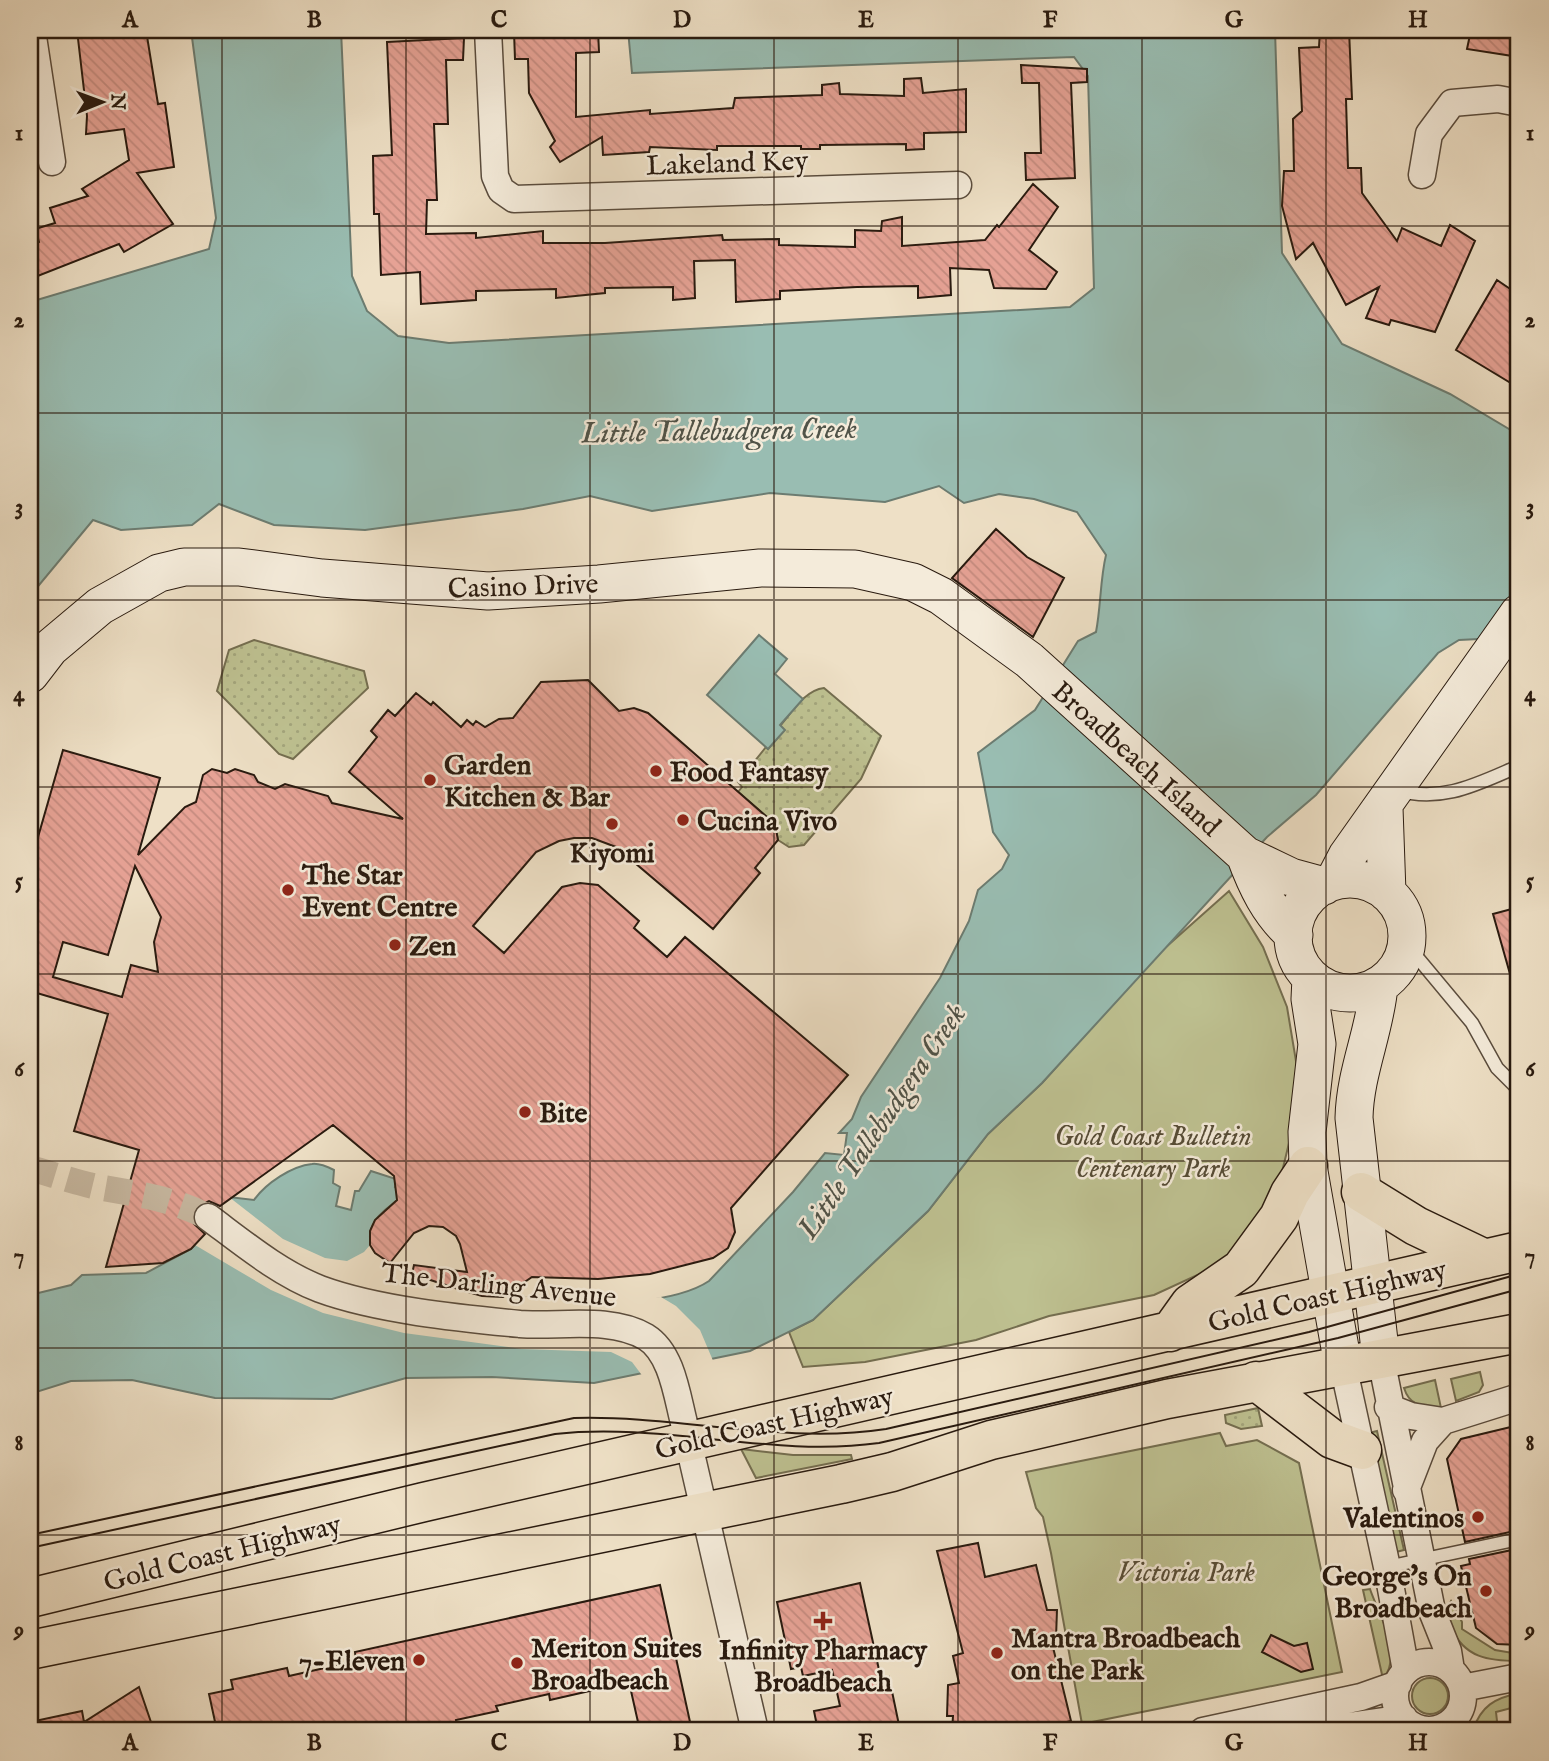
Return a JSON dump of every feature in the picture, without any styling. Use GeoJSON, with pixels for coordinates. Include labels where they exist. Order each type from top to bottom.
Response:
{"type":"FeatureCollection","features":[{"type":"Feature","properties":{"kind":"highway"},"geometry":{"type":"LineString","coordinates":[[1170,1332],[1190,1304],[1241,1269],[1279,1217],[1290,1193],[1308,1166]]}},
{"type":"Feature","properties":{"kind":"highway"},"geometry":{"type":"LineString","coordinates":[[1361,1192],[1416,1226],[1502,1255]]}},
{"type":"Feature","properties":{"kind":"highway","name":"Gold Coast Highway"},"geometry":{"type":"LineString","coordinates":[[30,1598],[424,1502],[1502,1255]]}},
{"type":"Feature","properties":{"kind":"highway","name":"Gold Coast Highway"},"geometry":{"type":"LineString","coordinates":[[30,1650],[192,1614],[869,1478],[991,1440],[1256,1381],[1519,1333]]}},
{"type":"Feature","properties":{"kind":"highway"},"geometry":{"type":"LineString","coordinates":[[1256,1381],[1332,1439],[1362,1450]]}},
{"type":"Feature","properties":{"kind":"street"},"geometry":{"type":"LineString","coordinates":[[32,30],[52,162]]}},
{"type":"Feature","properties":{"kind":"street","name":"Lakeland Key"},"geometry":{"type":"LineString","coordinates":[[488,30],[492,160],[501,190],[514,199],[529,201],[958,185]]}},
{"type":"Feature","properties":{"kind":"street"},"geometry":{"type":"LineString","coordinates":[[1422,175],[1429,134],[1452,103],[1498,99],[1519,103]]}},
{"type":"Feature","properties":{"kind":"street","name":"Casino Drive"},"geometry":{"type":"LineString","coordinates":[[30,674],[74,627],[128,588],[159,573],[208,565],[322,578],[488,591],[598,584],[760,568],[855,569],[913,582],[941,596],[1029,660]]}},
{"type":"Feature","properties":{"kind":"street"},"geometry":{"type":"LineString","coordinates":[[1329,883],[1352,879],[1371,883],[1387,892],[1399,908],[1406,926],[1407,945],[1397,968],[1379,986],[1362,992],[1343,993],[1326,988],[1311,978],[1298,958],[1294,935],[1302,906],[1329,883],[1519,613]]}},
{"type":"Feature","properties":{"kind":"street","name":"Broadbeach Island"},"geometry":{"type":"LineString","coordinates":[[1029,660],[1245,855],[1291,877],[1329,883]]}},
{"type":"Feature","properties":{"kind":"street"},"geometry":{"type":"LineString","coordinates":[[1387,892],[1395,790]]}},
{"type":"Feature","properties":{"kind":"street","name":"Broadbeach Island"},"geometry":{"type":"LineString","coordinates":[[1245,855],[1254,880],[1270,908],[1278,921],[1294,935]]}},
{"type":"Feature","properties":{"kind":"street"},"geometry":{"type":"LineString","coordinates":[[1311,978],[1310,999],[1317,1044],[1307,1132],[1308,1166],[1343,1365],[1388,1567],[1402,1678],[1396,1702],[1410,1725]]}},
{"type":"Feature","properties":{"kind":"street"},"geometry":{"type":"LineString","coordinates":[[1314,1731],[1410,1725],[1430,1730],[1449,1723],[1458,1724],[1461,1708],[1457,1679],[1432,1611],[1388,1408],[1361,1192],[1354,1100],[1377,1007],[1379,986]]}},
{"type":"Feature","properties":{"kind":"street","name":"The Darling Avenue"},"geometry":{"type":"LineString","coordinates":[[208,1217],[282,1270],[319,1288],[360,1301],[522,1324],[618,1326],[635,1332],[656,1346],[674,1388],[706,1512],[755,1731]]}},
{"type":"Feature","properties":{"kind":"street"},"geometry":{"type":"LineString","coordinates":[[1388,1408],[1424,1419],[1443,1421],[1519,1398]]}},
{"type":"Feature","properties":{"kind":"street"},"geometry":{"type":"LineString","coordinates":[[1405,1490],[1425,1441],[1443,1421]]}},
{"type":"Feature","properties":{"kind":"street"},"geometry":{"type":"LineString","coordinates":[[1203,1731],[1361,1697],[1402,1678],[1414,1665],[1434,1662],[1457,1679],[1519,1677]]}},
{"type":"Feature","properties":{"kind":"lane"},"geometry":{"type":"LineString","coordinates":[[1395,790],[1423,797],[1463,790],[1519,766]]}},
{"type":"Feature","properties":{"kind":"lane"},"geometry":{"type":"LineString","coordinates":[[1407,945],[1472,1023],[1497,1068],[1519,1090]]}},
{"type":"Feature","properties":{"kind":"lane"},"geometry":{"type":"LineString","coordinates":[[1388,1567],[1519,1539]]}},
{"type":"Feature","properties":{"kind":"green space"},"geometry":{"type":"Polygon","coordinates":[[[254,640],[364,671],[368,688],[293,759],[279,754],[217,691],[229,650],[254,640]]]}},
{"type":"Feature","properties":{"kind":"green space"},"geometry":{"type":"Polygon","coordinates":[[[824,688],[881,736],[861,779],[804,845],[789,847],[778,840],[775,824],[738,792],[742,787],[738,782],[766,747],[768,749],[784,730],[780,726],[799,702],[824,688]]]}},
{"type":"Feature","properties":{"kind":"green space","name":"Gold Coast Bulletin Centenary Park"},"geometry":{"type":"Polygon","coordinates":[[[1229,891],[1263,947],[1287,1007],[1297,1067],[1289,1143],[1273,1209],[1245,1253],[1154,1295],[1049,1316],[976,1340],[865,1362],[803,1367],[789,1332],[813,1320],[928,1211],[988,1134],[1042,1083],[1157,955],[1229,891]]]}},
{"type":"Feature","properties":{"kind":"green space"},"geometry":{"type":"Polygon","coordinates":[[[1480,1372],[1483,1385],[1479,1392],[1456,1401],[1451,1379],[1480,1372]]]}},
{"type":"Feature","properties":{"kind":"green space"},"geometry":{"type":"Polygon","coordinates":[[[1435,1380],[1441,1408],[1414,1402],[1404,1388],[1435,1380]]]}},
{"type":"Feature","properties":{"kind":"green space"},"geometry":{"type":"Polygon","coordinates":[[[1258,1408],[1262,1426],[1241,1429],[1226,1423],[1225,1415],[1258,1408]]]}},
{"type":"Feature","properties":{"kind":"green space"},"geometry":{"type":"Polygon","coordinates":[[[1377,1431],[1404,1550],[1396,1552],[1369,1433],[1377,1431]]]}},
{"type":"Feature","properties":{"kind":"green space","name":"Victoria Park"},"geometry":{"type":"Polygon","coordinates":[[[1220,1433],[1226,1446],[1257,1440],[1299,1463],[1342,1672],[1082,1724],[1043,1517],[1036,1508],[1026,1472],[1220,1433]]]}},
{"type":"Feature","properties":{"kind":"green space"},"geometry":{"type":"Polygon","coordinates":[[[741,1449],[793,1455],[851,1455],[852,1459],[756,1478],[741,1449]]]}},
{"type":"Feature","properties":{"kind":"green space"},"geometry":{"type":"Polygon","coordinates":[[[1370,1589],[1384,1622],[1390,1646],[1389,1669],[1383,1679],[1363,1590],[1370,1589]]]}},
{"type":"Feature","properties":{"kind":"green space"},"geometry":{"type":"Polygon","coordinates":[[[1451,1601],[1462,1622],[1462,1629],[1495,1650],[1519,1654],[1519,1661],[1479,1656],[1463,1645],[1448,1620],[1447,1611],[1451,1601]]]}},
{"type":"Feature","properties":{"kind":"green space"},"geometry":{"type":"Polygon","coordinates":[[[1430,1678],[1443,1683],[1448,1696],[1443,1709],[1430,1714],[1417,1709],[1412,1696],[1417,1683],[1430,1678]]]}},
{"type":"Feature","properties":{"kind":"green space"},"geometry":{"type":"Polygon","coordinates":[[[1519,1693],[1519,1706],[1496,1712],[1497,1721],[1484,1731],[1473,1730],[1480,1715],[1490,1704],[1519,1693]]]}},
{"type":"Feature","properties":{"kind":"water","name":"Little Tallebudgera Creek"},"geometry":{"type":"Polygon","coordinates":[[[191,30],[341,30],[352,276],[367,311],[398,336],[449,343],[1070,307],[1094,288],[1088,76],[1074,57],[632,73],[628,30],[1275,30],[1282,253],[1342,344],[1450,394],[1519,435],[1519,637],[1459,640],[1438,653],[1316,795],[1267,837],[1042,1083],[988,1134],[928,1211],[813,1320],[750,1351],[594,1383],[492,1377],[406,1378],[332,1399],[215,1398],[132,1380],[71,1381],[30,1394],[30,1295],[71,1285],[82,1275],[146,1273],[191,1249],[208,1230],[229,1197],[254,1200],[280,1176],[304,1165],[320,1165],[334,1170],[333,1183],[340,1187],[336,1206],[351,1210],[355,1191],[359,1191],[371,1171],[399,1180],[395,1187],[401,1192],[401,1198],[380,1215],[371,1228],[371,1244],[375,1253],[412,1274],[457,1290],[488,1297],[515,1295],[552,1303],[590,1304],[656,1299],[694,1289],[709,1281],[793,1192],[825,1153],[844,1155],[847,1133],[839,1133],[852,1119],[861,1097],[940,978],[969,921],[978,890],[1002,869],[1009,855],[993,832],[978,753],[1035,710],[1078,641],[1096,632],[1106,555],[1077,512],[1034,499],[999,494],[964,503],[939,486],[885,502],[770,493],[652,511],[590,496],[523,509],[365,530],[274,525],[219,504],[192,525],[121,530],[93,520],[30,596],[30,302],[209,249],[216,218],[191,30]]]}},
{"type":"Feature","properties":{"kind":"water"},"geometry":{"type":"Polygon","coordinates":[[[759,635],[787,659],[775,674],[803,699],[780,725],[785,730],[768,749],[707,695],[759,635]]]}},
{"type":"Feature","properties":{"kind":"pier"},"geometry":{"type":"Polygon","coordinates":[[[229,1197],[283,1239],[325,1258],[347,1261],[364,1252],[370,1245],[382,1259],[425,1278],[482,1296],[503,1297],[512,1292],[524,1296],[577,1301],[661,1297],[676,1306],[700,1330],[714,1363],[644,1378],[632,1362],[611,1352],[522,1349],[404,1333],[323,1313],[271,1290],[195,1245],[208,1230],[204,1221],[229,1197]]]}},
{"type":"Feature","properties":{"kind":"building"},"geometry":{"type":"Polygon","coordinates":[[[77,30],[146,30],[158,104],[165,103],[174,167],[137,173],[173,224],[124,252],[119,244],[30,279],[30,247],[39,242],[35,229],[55,223],[50,208],[88,196],[82,189],[129,160],[124,129],[86,134],[87,116],[77,30]]]}},
{"type":"Feature","properties":{"kind":"building"},"geometry":{"type":"Polygon","coordinates":[[[598,30],[599,52],[576,53],[576,117],[650,110],[650,114],[733,108],[735,98],[822,95],[822,85],[839,83],[840,94],[904,96],[904,79],[921,78],[923,93],[966,89],[966,132],[924,133],[924,149],[906,150],[906,144],[820,145],[820,149],[801,149],[801,146],[717,146],[717,150],[650,147],[649,152],[603,155],[602,137],[560,162],[550,147],[555,141],[529,93],[528,59],[515,59],[514,32],[598,30]]]}},
{"type":"Feature","properties":{"kind":"building"},"geometry":{"type":"Polygon","coordinates":[[[1320,30],[1349,30],[1352,99],[1346,99],[1348,168],[1361,168],[1362,193],[1397,241],[1402,228],[1441,246],[1450,225],[1475,241],[1435,332],[1391,320],[1389,325],[1366,318],[1379,287],[1346,305],[1313,243],[1296,259],[1282,206],[1284,171],[1294,171],[1293,119],[1302,111],[1299,48],[1319,47],[1320,30]]]}},
{"type":"Feature","properties":{"kind":"building"},"geometry":{"type":"Polygon","coordinates":[[[1471,30],[1519,30],[1519,57],[1467,49],[1471,30]]]}},
{"type":"Feature","properties":{"kind":"building"},"geometry":{"type":"Polygon","coordinates":[[[464,38],[463,60],[446,60],[448,124],[434,124],[437,200],[427,200],[426,234],[476,233],[476,238],[543,231],[543,243],[605,243],[722,235],[723,240],[779,239],[779,245],[855,247],[855,230],[881,231],[882,221],[902,217],[902,246],[985,240],[997,225],[999,227],[1033,184],[1058,207],[1029,250],[1057,272],[1046,289],[994,288],[989,270],[950,268],[951,295],[918,298],[918,286],[857,287],[780,291],[780,299],[736,302],[735,260],[694,261],[695,298],[673,300],[673,287],[605,288],[605,293],[556,298],[556,289],[476,291],[476,300],[421,304],[420,272],[381,275],[379,214],[374,214],[373,156],[392,155],[387,42],[464,38]]]}},
{"type":"Feature","properties":{"kind":"building"},"geometry":{"type":"Polygon","coordinates":[[[1021,65],[1087,69],[1087,82],[1071,83],[1075,178],[1026,180],[1025,153],[1041,153],[1039,83],[1022,83],[1021,65]]]}},
{"type":"Feature","properties":{"kind":"building"},"geometry":{"type":"Polygon","coordinates":[[[1497,280],[1519,295],[1519,388],[1456,350],[1497,280]]]}},
{"type":"Feature","properties":{"kind":"building"},"geometry":{"type":"Polygon","coordinates":[[[996,529],[1027,557],[1064,578],[1033,637],[952,578],[996,529]]]}},
{"type":"Feature","properties":{"kind":"building"},"geometry":{"type":"Polygon","coordinates":[[[588,680],[619,711],[634,708],[648,713],[775,824],[778,840],[755,868],[760,873],[713,929],[616,847],[592,838],[559,841],[536,852],[473,926],[504,953],[562,887],[580,883],[598,885],[639,921],[634,928],[667,957],[685,937],[848,1075],[731,1208],[735,1232],[728,1248],[713,1258],[650,1274],[598,1279],[532,1277],[503,1297],[482,1296],[458,1289],[412,1274],[414,1265],[467,1272],[456,1236],[443,1227],[429,1226],[414,1233],[390,1263],[375,1253],[370,1245],[370,1231],[375,1220],[397,1200],[394,1176],[333,1125],[220,1206],[209,1201],[196,1207],[193,1223],[205,1234],[191,1249],[163,1263],[106,1267],[139,1150],[74,1131],[108,1014],[30,991],[30,865],[63,750],[160,778],[138,855],[185,807],[196,802],[203,775],[212,769],[227,773],[235,769],[254,775],[258,782],[275,789],[285,784],[328,796],[332,803],[403,819],[349,772],[377,737],[371,731],[388,710],[395,716],[416,693],[431,705],[433,702],[461,727],[467,720],[473,725],[476,721],[485,727],[499,719],[513,718],[541,682],[588,680]],[[135,866],[108,955],[63,942],[53,977],[122,997],[131,965],[158,972],[154,942],[161,917],[135,866]]]}},
{"type":"Feature","properties":{"kind":"building"},"geometry":{"type":"Polygon","coordinates":[[[1519,907],[1519,987],[1514,988],[1493,914],[1519,907]]]}},
{"type":"Feature","properties":{"kind":"building"},"geometry":{"type":"Polygon","coordinates":[[[1519,1425],[1519,1530],[1465,1542],[1447,1459],[1461,1439],[1519,1425]]]}},
{"type":"Feature","properties":{"kind":"building"},"geometry":{"type":"Polygon","coordinates":[[[978,1543],[985,1577],[1036,1565],[1047,1610],[1057,1610],[1056,1638],[1051,1639],[1071,1721],[1027,1731],[952,1731],[953,1716],[947,1716],[948,1685],[959,1683],[953,1656],[963,1653],[937,1551],[978,1543]]]}},
{"type":"Feature","properties":{"kind":"building"},"geometry":{"type":"Polygon","coordinates":[[[1512,1550],[1519,1575],[1519,1645],[1497,1644],[1476,1628],[1461,1566],[1470,1564],[1469,1559],[1512,1550]]]}},
{"type":"Feature","properties":{"kind":"building"},"geometry":{"type":"Polygon","coordinates":[[[860,1583],[881,1679],[889,1677],[899,1725],[869,1731],[818,1731],[814,1711],[840,1706],[832,1670],[803,1676],[801,1667],[791,1669],[777,1602],[860,1583]]]}},
{"type":"Feature","properties":{"kind":"building","name":"Meriton Suites Broadbeach"},"geometry":{"type":"Polygon","coordinates":[[[660,1585],[692,1731],[640,1731],[629,1682],[550,1700],[549,1694],[496,1706],[498,1711],[456,1720],[458,1731],[406,1731],[404,1725],[380,1731],[217,1731],[209,1694],[233,1689],[231,1680],[287,1668],[289,1676],[356,1661],[355,1652],[660,1585]]]}},
{"type":"Feature","properties":{"kind":"building"},"geometry":{"type":"Polygon","coordinates":[[[1271,1635],[1294,1646],[1307,1643],[1313,1669],[1301,1672],[1262,1652],[1271,1635]]]}},
{"type":"Feature","properties":{"kind":"building"},"geometry":{"type":"Polygon","coordinates":[[[139,1687],[154,1731],[30,1731],[30,1722],[82,1711],[84,1722],[139,1687]]]}},
{"type":"Feature","properties":{"kind":"tunnel"},"geometry":{"type":"LineString","coordinates":[[30,1168],[93,1186],[166,1201],[208,1217]]}},
{"type":"Feature","properties":{"kind":"tram line"},"geometry":{"type":"LineString","coordinates":[[30,1535],[574,1418],[613,1418],[808,1434],[886,1429],[1309,1332],[1519,1274]]}},
{"type":"Feature","properties":{"kind":"tram line"},"geometry":{"type":"LineString","coordinates":[[30,1548],[555,1434],[636,1432],[798,1446],[879,1443],[1338,1338],[1519,1289]]}},
{"type":"Feature","properties":{"kind":"place","name":"Food Fantasy"},"geometry":{"type":"Point","coordinates":[656,771]}},
{"type":"Feature","properties":{"kind":"place","name":"Garden Kitchen & Bar"},"geometry":{"type":"Point","coordinates":[430,780]}},
{"type":"Feature","properties":{"kind":"place","name":"Cucina Vivo"},"geometry":{"type":"Point","coordinates":[683,820]}},
{"type":"Feature","properties":{"kind":"place","name":"Kiyomi"},"geometry":{"type":"Point","coordinates":[612,824]}},
{"type":"Feature","properties":{"kind":"place","name":"The Star Event Centre"},"geometry":{"type":"Point","coordinates":[288,890]}},
{"type":"Feature","properties":{"kind":"place","name":"Zen"},"geometry":{"type":"Point","coordinates":[395,945]}},
{"type":"Feature","properties":{"kind":"place","name":"Bite"},"geometry":{"type":"Point","coordinates":[525,1112]}},
{"type":"Feature","properties":{"kind":"place","name":"Valentinos"},"geometry":{"type":"Point","coordinates":[1478,1517]}},
{"type":"Feature","properties":{"kind":"place","name":"George's On Broadbeach"},"geometry":{"type":"Point","coordinates":[1486,1591]}},
{"type":"Feature","properties":{"kind":"place","name":"Infinity Pharmacy Broadbeach"},"geometry":{"type":"Point","coordinates":[823,1621]}},
{"type":"Feature","properties":{"kind":"place","name":"Mantra Broadbeach on the Park"},"geometry":{"type":"Point","coordinates":[997,1653]}},
{"type":"Feature","properties":{"kind":"place","name":"7-Eleven"},"geometry":{"type":"Point","coordinates":[419,1660]}},
{"type":"Feature","properties":{"kind":"place","name":"Meriton Suites Broadbeach"},"geometry":{"type":"Point","coordinates":[517,1663]}}]}
